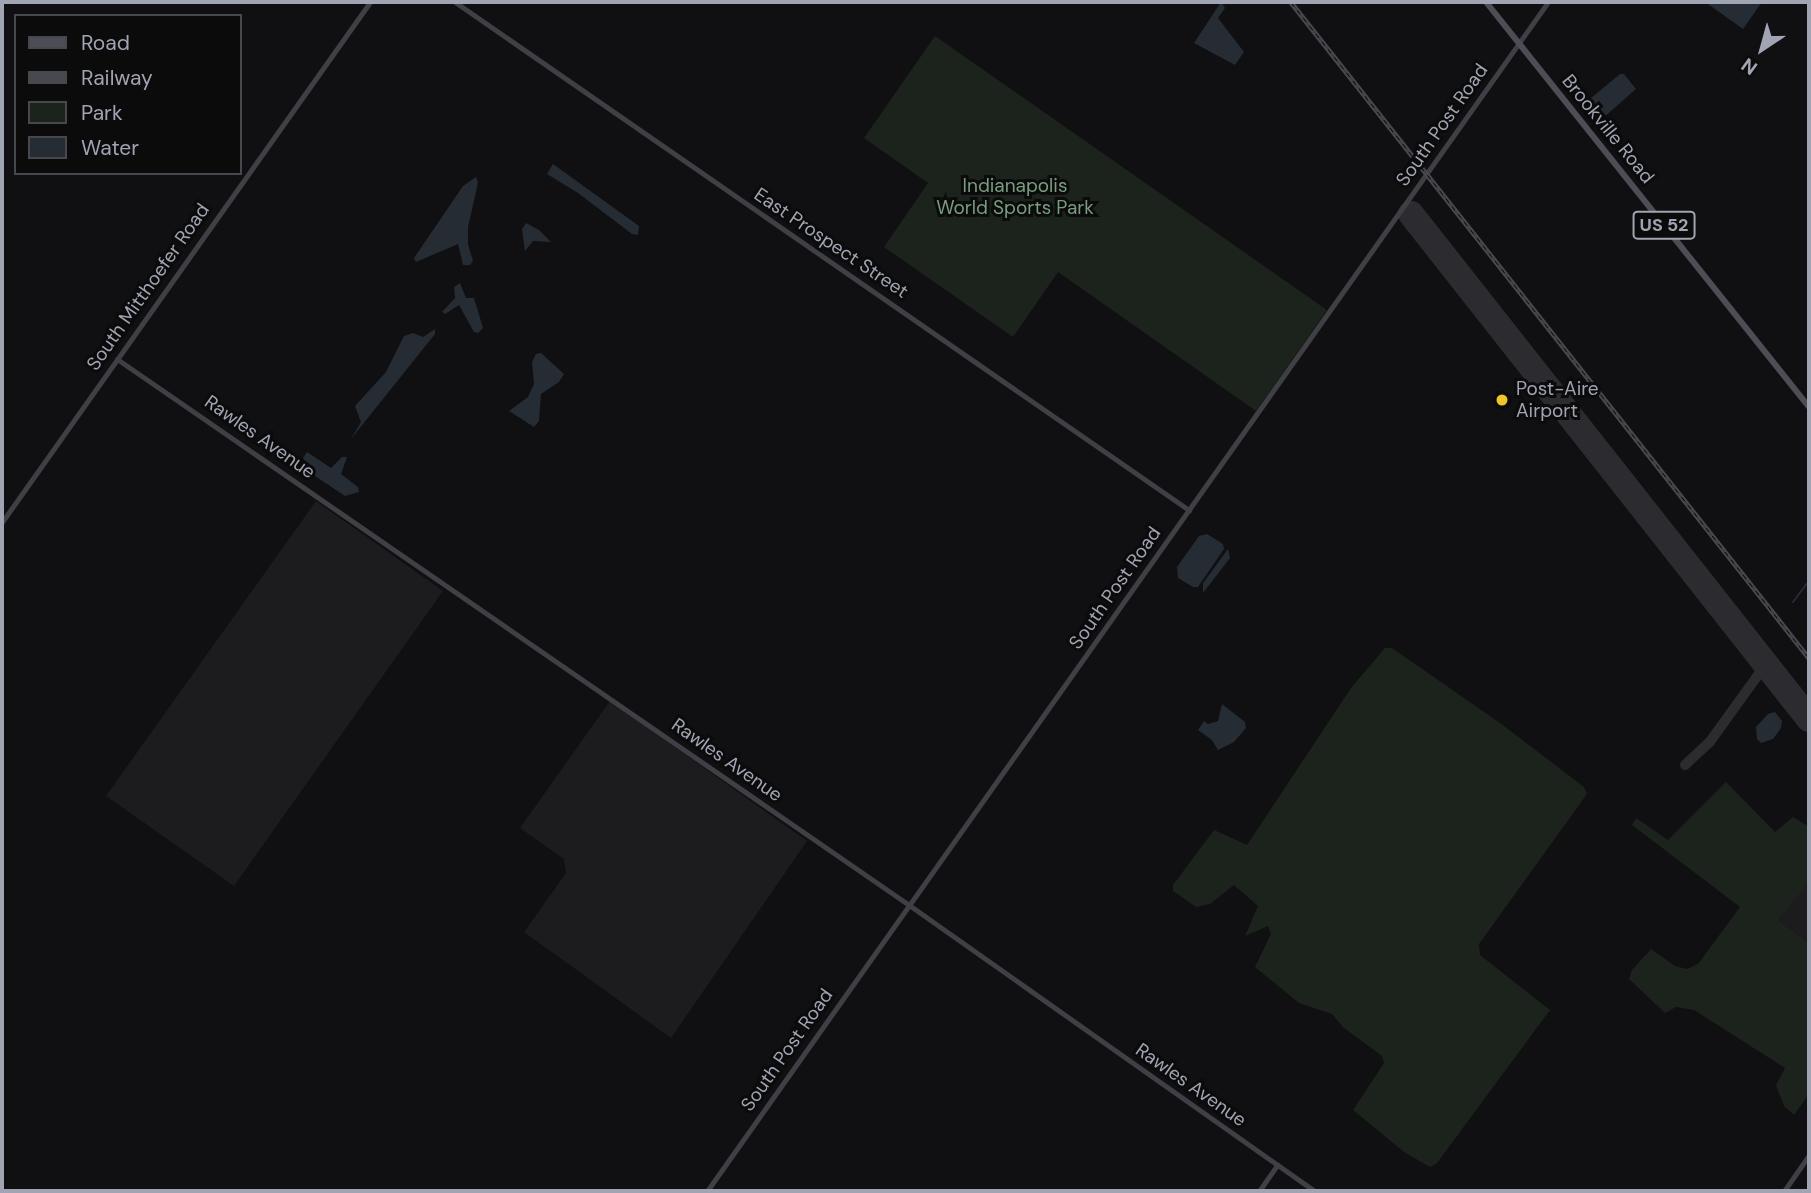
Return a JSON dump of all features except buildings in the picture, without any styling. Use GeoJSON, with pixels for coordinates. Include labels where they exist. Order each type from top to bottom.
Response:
{"type":"FeatureCollection","features":[{"type":"Feature","properties":{"kind":"main road","name":"Brookville Road"},"geometry":{"type":"LineString","coordinates":[[1486,2],[1809,407]]}},
{"type":"Feature","properties":{"kind":"street","name":"South Mitthoefer Road"},"geometry":{"type":"LineString","coordinates":[[2,522],[370,2]]}},
{"type":"Feature","properties":{"kind":"street","name":"East Prospect Street"},"geometry":{"type":"LineString","coordinates":[[455,2],[1189,510]]}},
{"type":"Feature","properties":{"kind":"street","name":"South Post Road"},"geometry":{"type":"LineString","coordinates":[[707,1191],[1548,2]]}},
{"type":"Feature","properties":{"kind":"street","name":"Rawles Avenue"},"geometry":{"type":"LineString","coordinates":[[117,359],[909,905],[1314,1191]]}},
{"type":"Feature","properties":{"kind":"street"},"geometry":{"type":"LineString","coordinates":[[1784,1191],[1809,1156]]}},
{"type":"Feature","properties":{"kind":"street"},"geometry":{"type":"LineString","coordinates":[[1259,1191],[1277,1165]]}},
{"type":"Feature","properties":{"kind":"shaded area"},"geometry":{"type":"Polygon","coordinates":[[[316,501],[443,591],[234,886],[106,796],[316,501]]]}},
{"type":"Feature","properties":{"kind":"shaded area"},"geometry":{"type":"Polygon","coordinates":[[[610,701],[807,841],[671,1038],[524,932],[566,873],[564,859],[520,828],[610,701]]]}},
{"type":"Feature","properties":{"kind":"shaded area"},"geometry":{"type":"Polygon","coordinates":[[[1809,877],[1809,943],[1778,920],[1809,877]]]}},
{"type":"Feature","properties":{"kind":"green space","name":"Indianapolis World Sports Park"},"geometry":{"type":"Polygon","coordinates":[[[935,36],[1327,310],[1256,411],[1058,272],[1013,337],[884,247],[928,183],[864,138],[935,36]]]}},
{"type":"Feature","properties":{"kind":"green space"},"geometry":{"type":"Polygon","coordinates":[[[1385,648],[1392,648],[1500,723],[1584,787],[1587,794],[1479,944],[1480,955],[1550,1010],[1437,1163],[1430,1167],[1404,1152],[1353,1110],[1384,1063],[1382,1056],[1344,1028],[1332,1014],[1299,1003],[1255,967],[1271,934],[1268,926],[1245,936],[1258,906],[1234,885],[1210,904],[1196,907],[1173,891],[1173,885],[1214,830],[1247,845],[1351,688],[1385,648]]]}},
{"type":"Feature","properties":{"kind":"green space"},"geometry":{"type":"Polygon","coordinates":[[[1726,782],[1775,832],[1793,817],[1809,827],[1809,882],[1778,920],[1809,943],[1809,1094],[1794,1115],[1784,1106],[1776,1085],[1785,1068],[1694,1010],[1676,1007],[1665,1013],[1629,979],[1632,970],[1651,949],[1675,966],[1687,969],[1698,964],[1740,907],[1632,825],[1636,818],[1668,840],[1726,782]]]}},
{"type":"Feature","properties":{"kind":"water"},"geometry":{"type":"Polygon","coordinates":[[[1221,2],[1225,8],[1218,18],[1244,52],[1235,65],[1194,43],[1221,2]]]}},
{"type":"Feature","properties":{"kind":"water"},"geometry":{"type":"Polygon","coordinates":[[[1705,2],[1762,2],[1743,29],[1705,2]]]}},
{"type":"Feature","properties":{"kind":"water"},"geometry":{"type":"Polygon","coordinates":[[[1620,74],[1624,74],[1636,89],[1603,118],[1592,106],[1591,98],[1620,74]]]}},
{"type":"Feature","properties":{"kind":"water"},"geometry":{"type":"Polygon","coordinates":[[[553,164],[639,226],[638,235],[632,234],[578,193],[547,174],[553,164]]]}},
{"type":"Feature","properties":{"kind":"water"},"geometry":{"type":"Polygon","coordinates":[[[476,177],[478,183],[468,227],[468,244],[473,261],[470,265],[463,265],[458,244],[416,262],[414,258],[463,186],[476,177]]]}},
{"type":"Feature","properties":{"kind":"water"},"geometry":{"type":"Polygon","coordinates":[[[526,223],[539,230],[551,242],[533,241],[525,251],[522,229],[526,223]]]}},
{"type":"Feature","properties":{"kind":"water"},"geometry":{"type":"Polygon","coordinates":[[[460,283],[466,298],[474,298],[483,328],[478,333],[474,332],[459,305],[445,314],[442,312],[455,298],[454,287],[460,283]]]}},
{"type":"Feature","properties":{"kind":"water"},"geometry":{"type":"Polygon","coordinates":[[[435,329],[435,334],[351,439],[361,422],[355,406],[386,372],[404,336],[413,333],[423,337],[435,329]]]}},
{"type":"Feature","properties":{"kind":"water"},"geometry":{"type":"Polygon","coordinates":[[[541,353],[564,374],[559,382],[541,394],[539,421],[534,427],[509,411],[528,397],[534,384],[532,362],[536,354],[541,353]]]}},
{"type":"Feature","properties":{"kind":"water"},"geometry":{"type":"Polygon","coordinates":[[[307,452],[331,468],[342,457],[347,457],[341,474],[358,487],[359,492],[345,496],[312,474],[303,458],[307,452]]]}},
{"type":"Feature","properties":{"kind":"water"},"geometry":{"type":"Polygon","coordinates":[[[1207,534],[1223,544],[1224,549],[1198,587],[1193,587],[1178,578],[1177,567],[1199,536],[1207,534]]]}},
{"type":"Feature","properties":{"kind":"water"},"geometry":{"type":"Polygon","coordinates":[[[1228,549],[1230,558],[1203,593],[1203,583],[1228,549]]]}},
{"type":"Feature","properties":{"kind":"water"},"geometry":{"type":"Polygon","coordinates":[[[1222,704],[1245,722],[1246,728],[1234,742],[1218,750],[1212,740],[1198,730],[1204,721],[1208,724],[1218,721],[1222,704]]]}},
{"type":"Feature","properties":{"kind":"water"},"geometry":{"type":"Polygon","coordinates":[[[1775,712],[1782,721],[1781,728],[1773,739],[1761,743],[1757,739],[1756,727],[1768,714],[1775,712]]]}},
{"type":"Feature","properties":{"kind":"waterway"},"geometry":{"type":"LineString","coordinates":[[1793,602],[1809,581]]}},
{"type":"Feature","properties":{"kind":"taxiway"},"geometry":{"type":"LineString","coordinates":[[1685,765],[1709,743],[1763,668],[1762,659]]}},
{"type":"Feature","properties":{"kind":"runway"},"geometry":{"type":"LineString","coordinates":[[1411,214],[1809,719]]}},
{"type":"Feature","properties":{"kind":"railway"},"geometry":{"type":"LineString","coordinates":[[1291,2],[1809,658]]}},
{"type":"Feature","properties":{"kind":"place","name":"Post-Aire Airport"},"geometry":{"type":"Point","coordinates":[1502,400]}}]}
